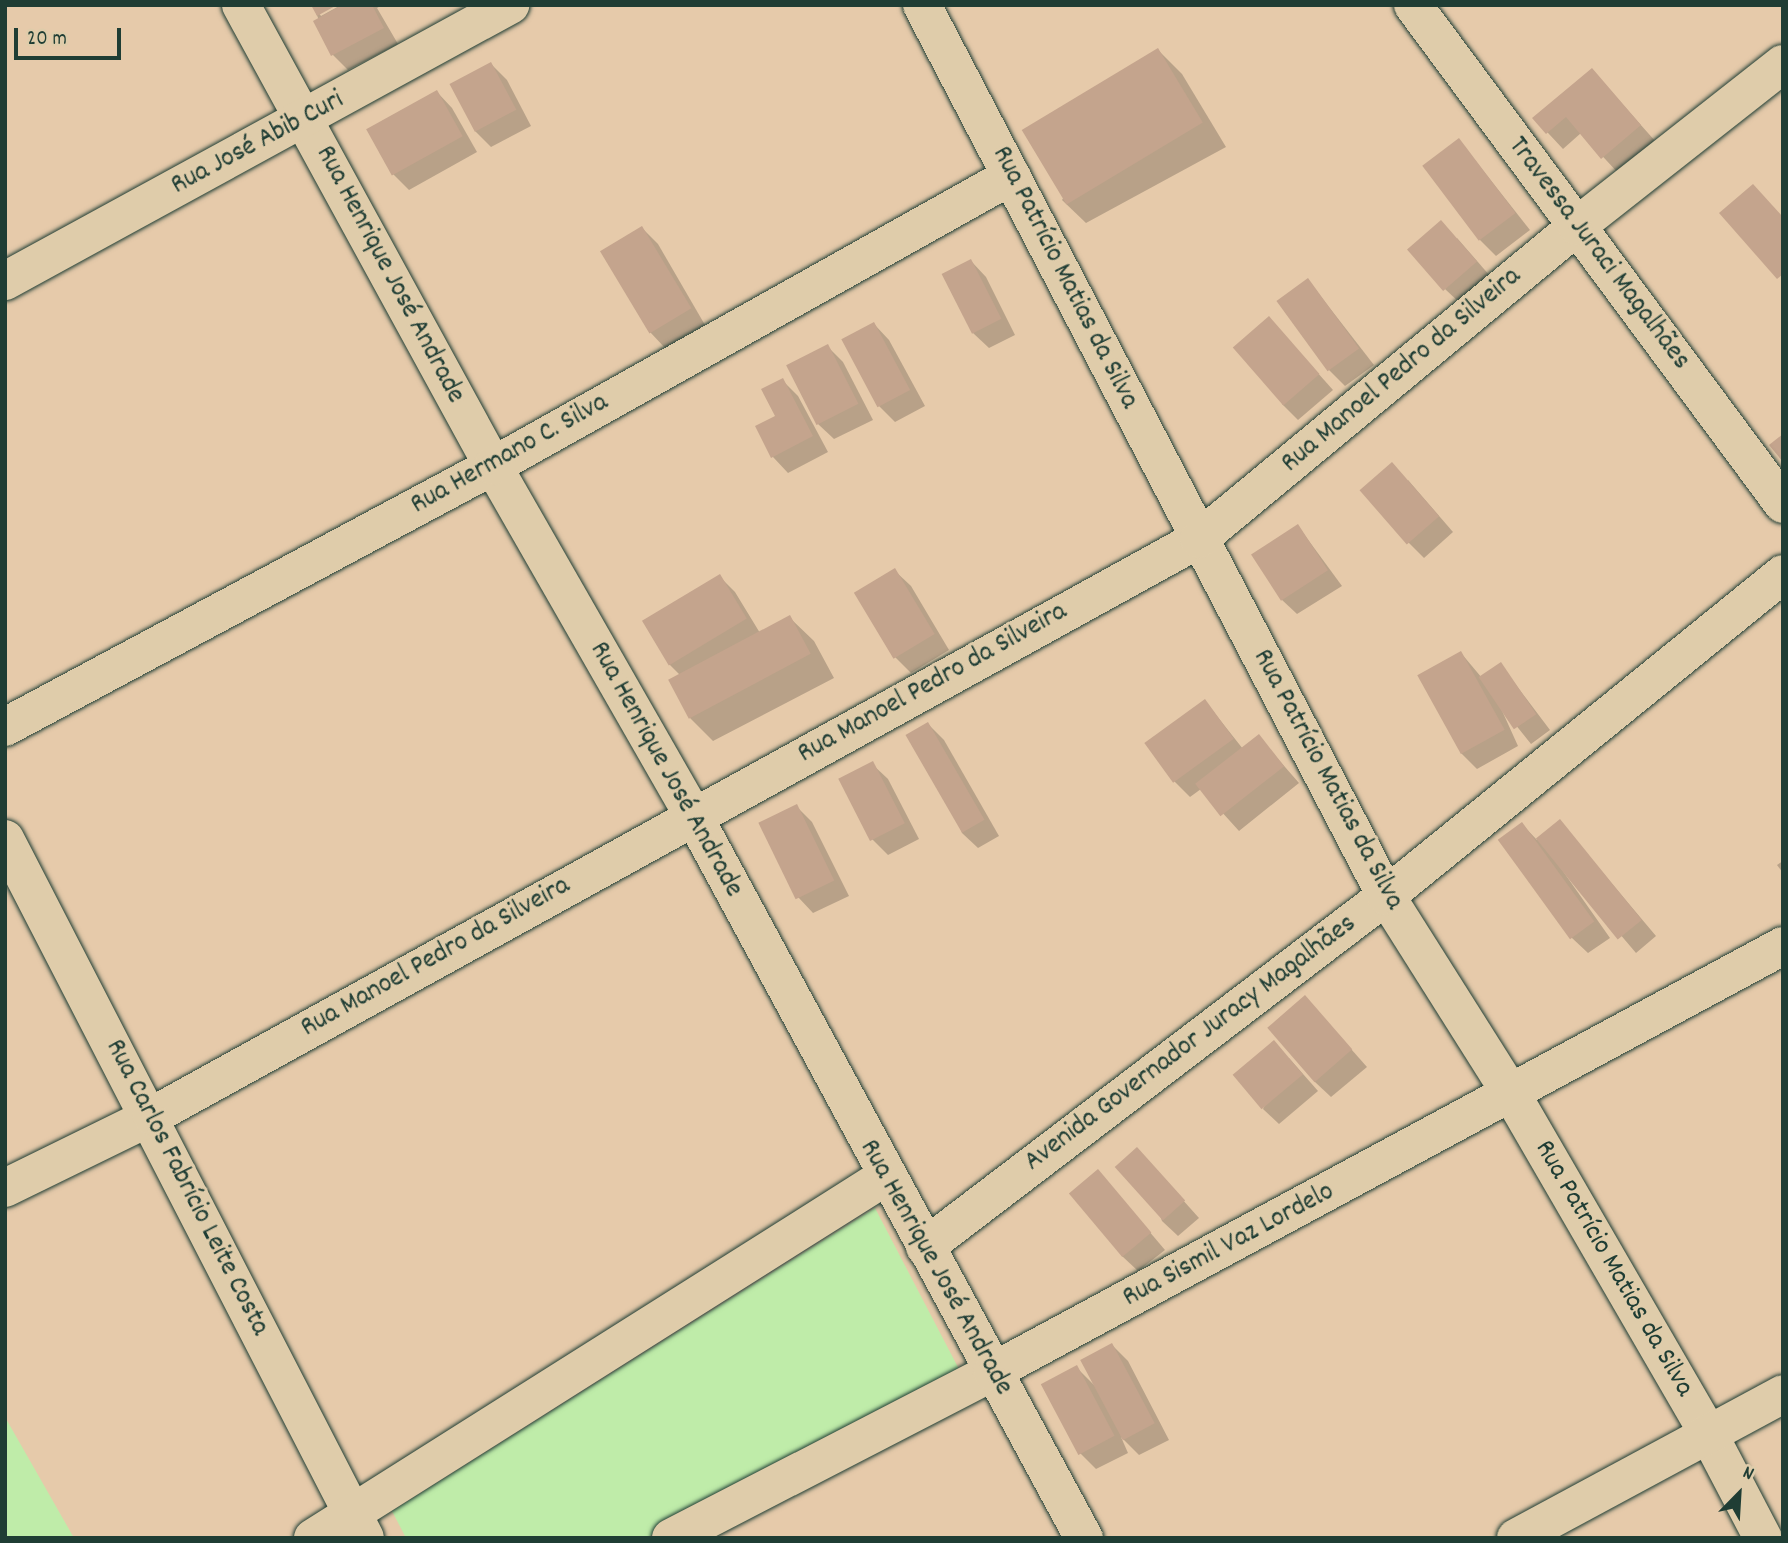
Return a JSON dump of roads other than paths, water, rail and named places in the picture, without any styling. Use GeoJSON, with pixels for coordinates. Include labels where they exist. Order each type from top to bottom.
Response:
{"type":"FeatureCollection","features":[{"type":"Feature","properties":{"kind":"street","name":"Rua Henrique José Andrade"},"geometry":{"type":"LineString","coordinates":[[241,5],[493,466],[693,815],[885,1177],[1084,1538]]}},
{"type":"Feature","properties":{"kind":"street","name":"Rua José Abib Curi"},"geometry":{"type":"LineString","coordinates":[[5,281],[510,5]]}},
{"type":"Feature","properties":{"kind":"street","name":"Rua Patrício Matias da Silva"},"geometry":{"type":"LineString","coordinates":[[922,5],[1386,896],[1511,1095],[1708,1433],[1763,1538]]}},
{"type":"Feature","properties":{"kind":"street","name":"Travessa Juraci Magalhães"},"geometry":{"type":"LineString","coordinates":[[1413,5],[1783,504]]}},
{"type":"Feature","properties":{"kind":"street","name":"Rua Manoel Pedro da Silveira"},"geometry":{"type":"LineString","coordinates":[[5,1188],[152,1116],[693,815],[1199,539],[1577,226],[1783,64]]}},
{"type":"Feature","properties":{"kind":"street","name":"Rua Hermano C. Silva"},"geometry":{"type":"LineString","coordinates":[[5,727],[493,466],[1011,176]]}},
{"type":"Feature","properties":{"kind":"street","name":"Avenida Governador Juracy Magalhães"},"geometry":{"type":"LineString","coordinates":[[925,1247],[1386,896],[1783,574]]}},
{"type":"Feature","properties":{"kind":"street","name":"Rua Carlos Fabrício Leite Costa"},"geometry":{"type":"LineString","coordinates":[[5,839],[152,1116],[358,1526]]}},
{"type":"Feature","properties":{"kind":"street","name":"Rua Sismil Vaz Lordelo"},"geometry":{"type":"LineString","coordinates":[[671,1538],[992,1372],[1511,1095],[1783,946]]}},
{"type":"Feature","properties":{"kind":"street"},"geometry":{"type":"LineString","coordinates":[[313,1538],[358,1526],[885,1177]]}},
{"type":"Feature","properties":{"kind":"street"},"geometry":{"type":"LineString","coordinates":[[1516,1538],[1783,1394]]}}]}
